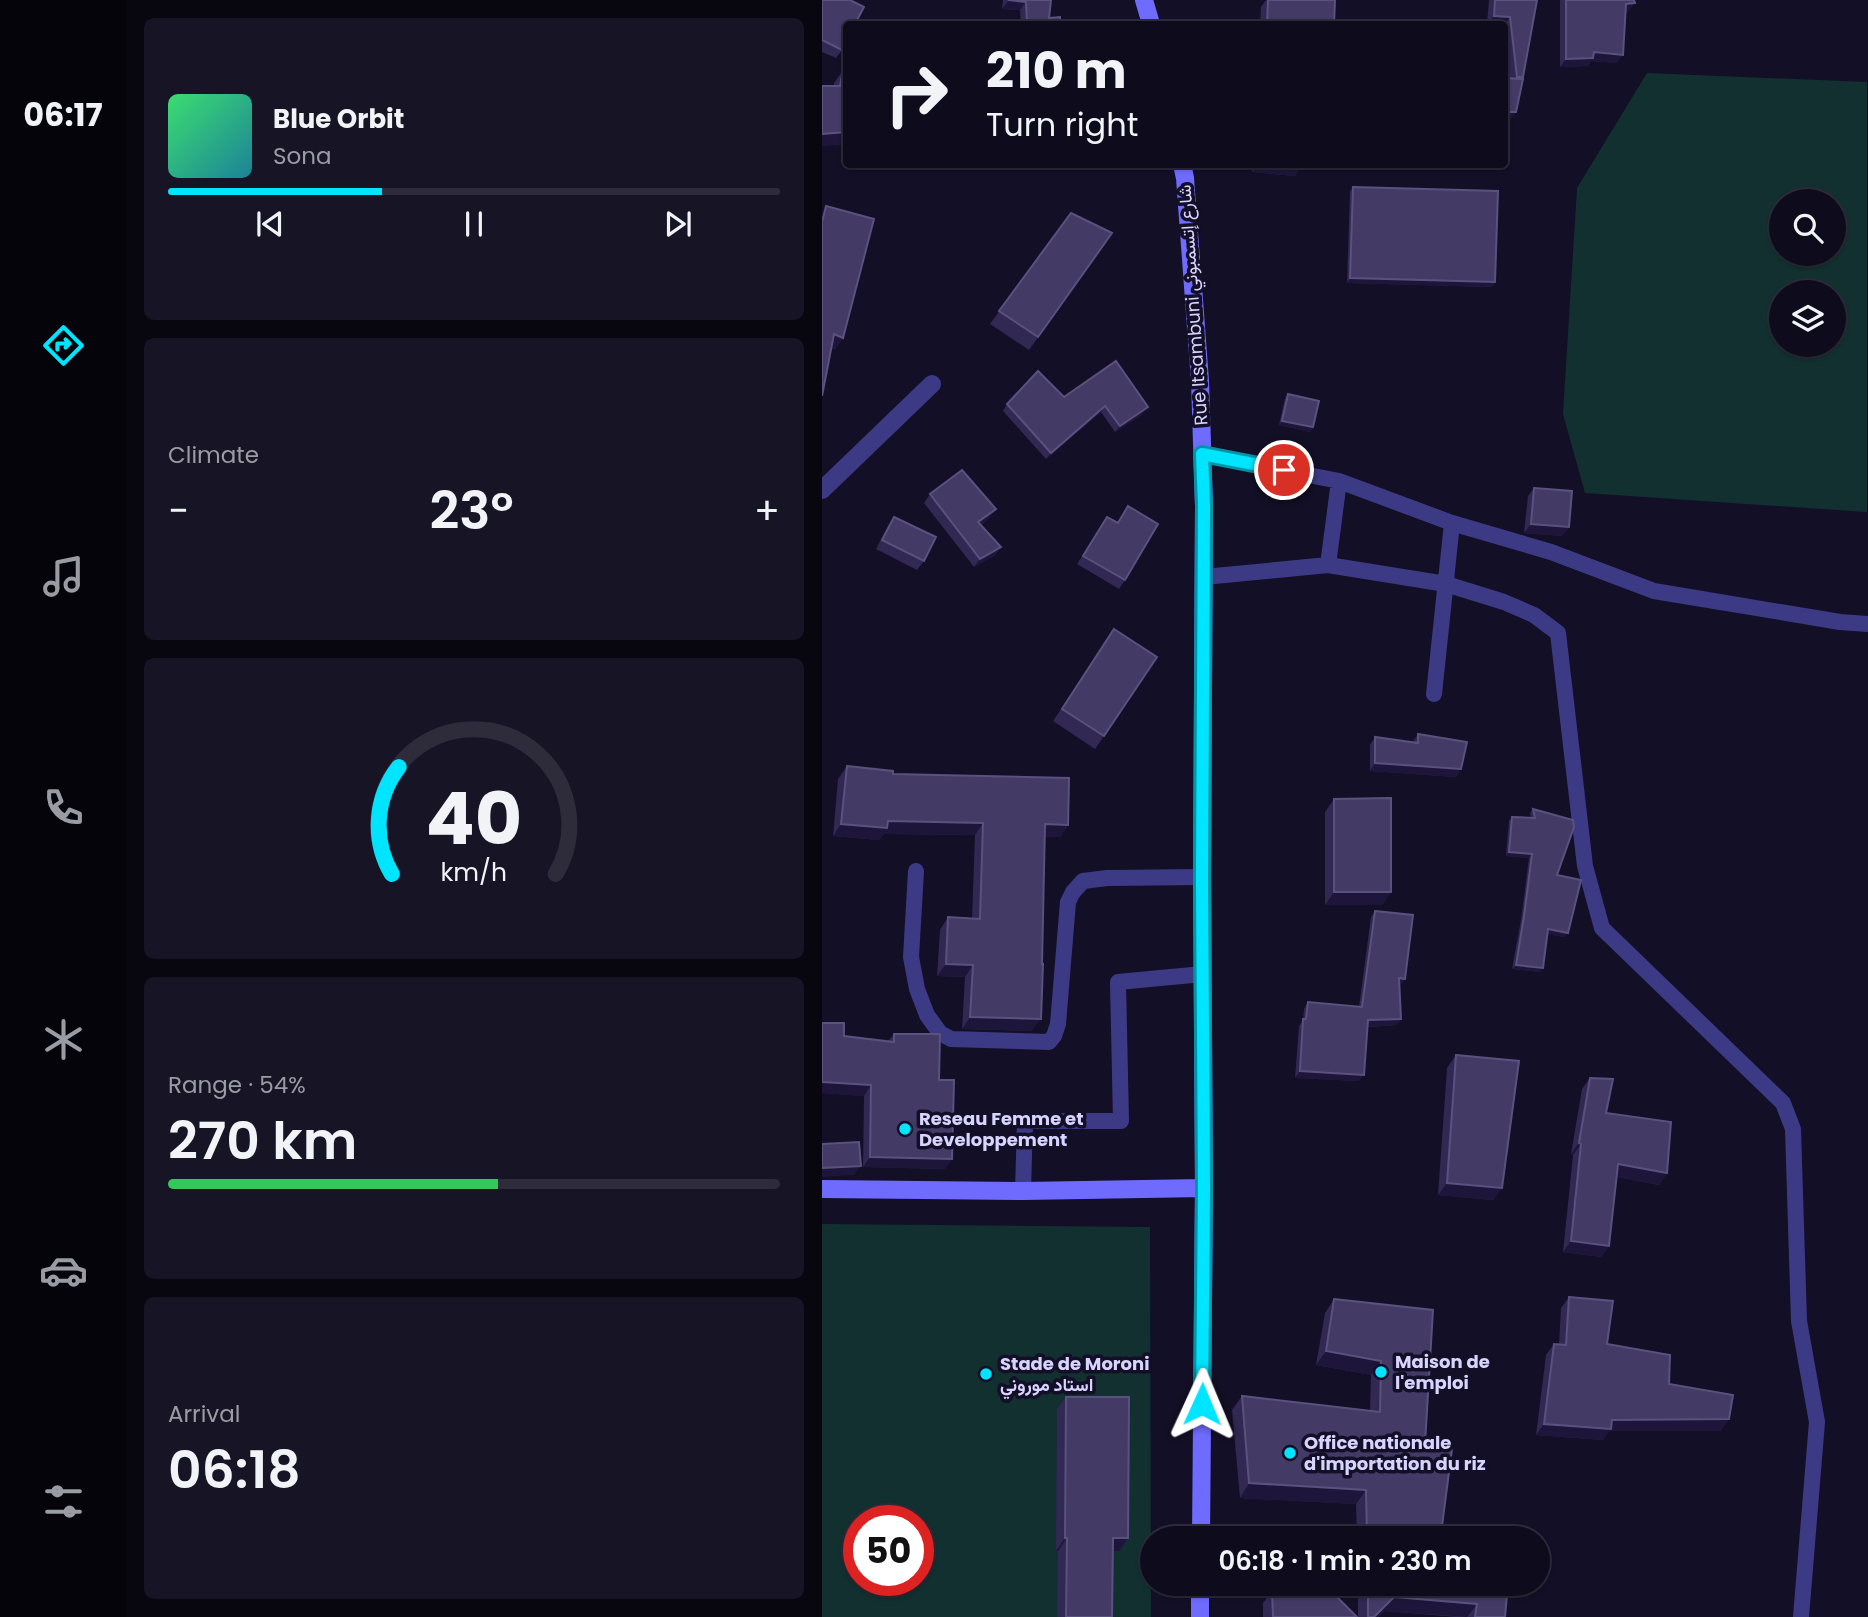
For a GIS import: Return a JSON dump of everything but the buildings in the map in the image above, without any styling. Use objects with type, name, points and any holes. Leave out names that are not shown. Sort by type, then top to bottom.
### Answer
[{"type":"main road","points":[[1144,0],[1150,21]]},
{"type":"main road","name":"Rue Itsambuni شارع إتسمبوني","points":[[1183,168],[1199,368],[1204,506],[1201,1526]]},
{"type":"main road","points":[[822,1189],[1023,1191],[1204,1188]]},
{"type":"main road","points":[[1200,1596],[1200,1617]]},
{"type":"street","points":[[822,490],[932,384]]},
{"type":"lane","points":[[1202,454],[1339,481],[1452,523],[1551,552],[1654,591],[1840,622],[1867,624]]},
{"type":"lane","points":[[1328,565],[1339,481]]},
{"type":"lane","points":[[1434,694],[1452,523]]},
{"type":"lane","points":[[1204,577],[1328,565],[1446,584],[1504,602],[1534,615],[1558,633],[1585,866],[1602,928],[1783,1103],[1793,1129],[1799,1321],[1817,1422],[1801,1617]]},
{"type":"lane","points":[[916,871],[911,957],[917,989],[927,1015],[940,1033],[952,1039],[1049,1042],[1055,1036],[1058,1024],[1068,902],[1083,881],[1107,878],[1202,877]]},
{"type":"lane","points":[[1023,1191],[1025,1121],[1121,1121],[1118,982],[1203,974]]},
{"type":"green space","points":[[1647,73],[1867,82],[1867,512],[1585,493],[1563,414],[1577,188]]},
{"type":"green space","name":"Stade de Moroni استاد موروني","points":[[822,1224],[1150,1227],[1151,1526],[1140,1526],[1140,1596],[1151,1596],[1151,1617],[822,1617]]},
{"type":"place","name":"Reseau Femme et Developpement","points":[[905,1129]]},
{"type":"place","name":"Maison de l'emploi","points":[[1381,1372]]},
{"type":"place","name":"Stade de Moroni استاد موروني","points":[[986,1374]]},
{"type":"place","name":"Office nationale d'importation du riz","points":[[1290,1453]]},
{"type":"route","points":[[1202,1404],[1202,454],[1284,470]]}]
